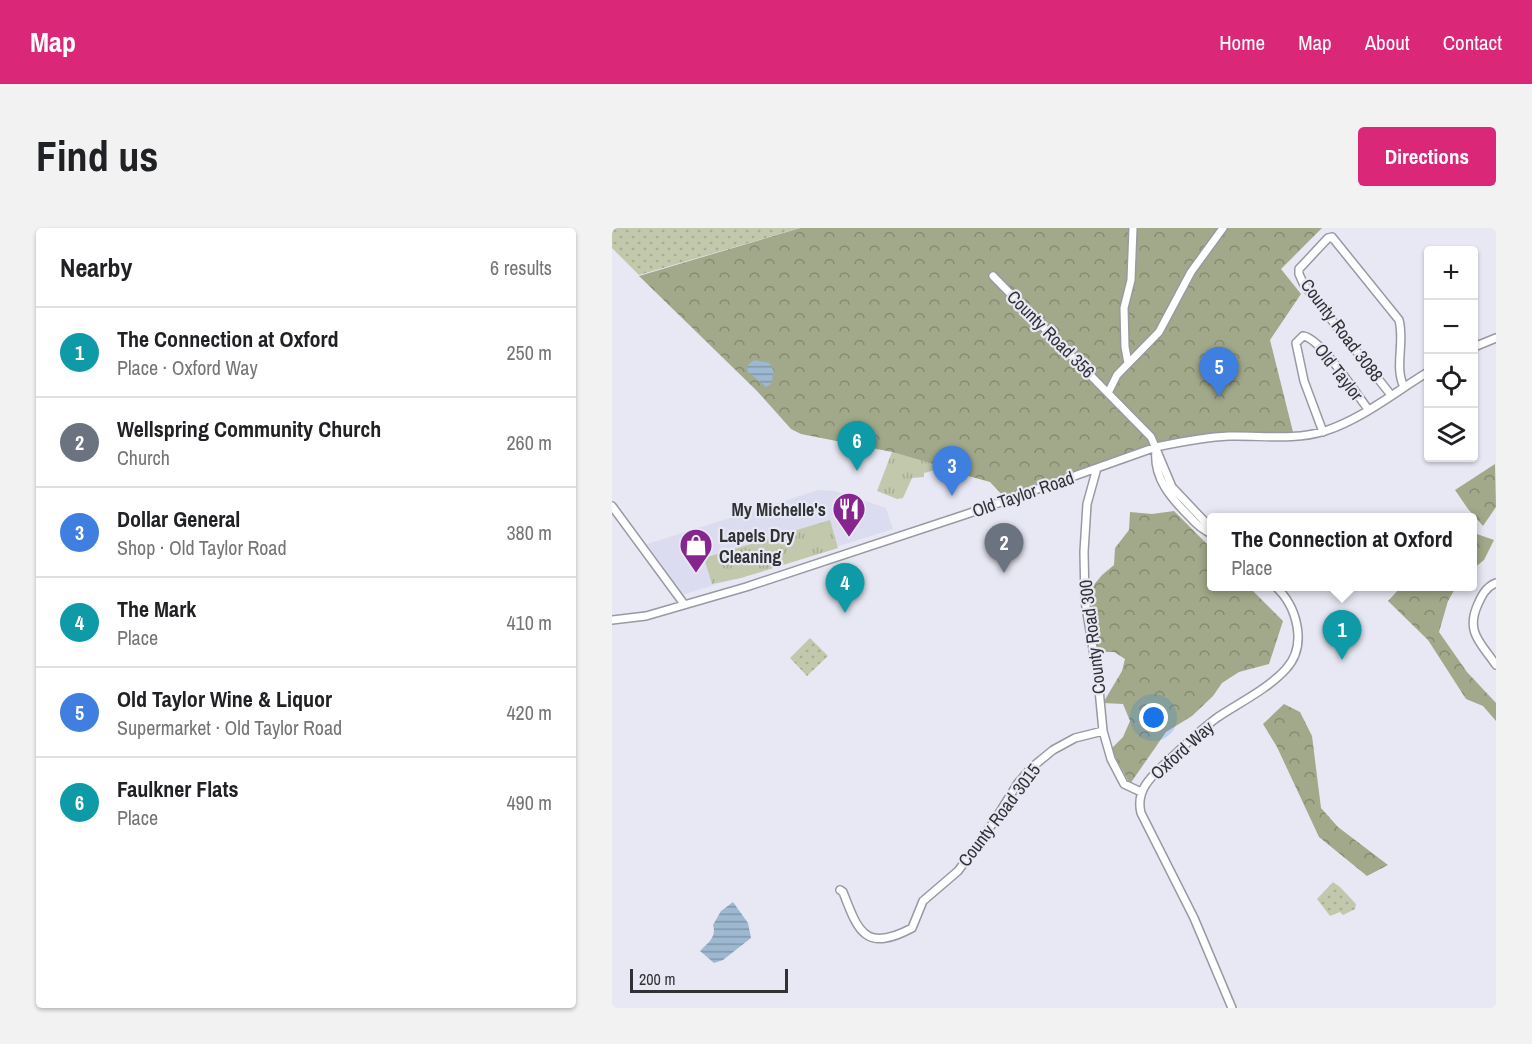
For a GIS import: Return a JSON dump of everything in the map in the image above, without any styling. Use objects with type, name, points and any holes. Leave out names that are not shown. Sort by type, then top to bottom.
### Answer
[{"type":"street","points":[[1128,363],[1125,347],[1124,308],[1131,280],[1133,228]]},
{"type":"street","name":"County Road 356","points":[[1108,393],[1128,363],[1159,332],[1191,272],[1223,228]]},
{"type":"street","name":"County Road 3088","points":[[1391,395],[1311,293],[1299,274],[1299,268],[1328,238],[1332,237],[1400,320],[1402,329],[1400,379],[1404,387]]},
{"type":"street","name":"County Road 356","points":[[993,276],[1151,437],[1156,447]]},
{"type":"street","name":"Old Taylor","points":[[1323,432],[1304,381],[1296,343],[1303,336],[1312,338],[1328,356],[1368,410]]},
{"type":"street","points":[[1478,345],[1496,338]]},
{"type":"street","name":"Old Taylor Road","points":[[612,620],[646,616],[746,587],[1156,447],[1227,436],[1286,436],[1323,432],[1368,410],[1424,374]]},
{"type":"street","points":[[1156,447],[1172,487],[1207,524]]},
{"type":"street","name":"County Road 300","points":[[1097,468],[1087,504],[1084,552],[1085,601],[1098,679],[1102,731],[1111,759],[1124,784],[1141,792]]},
{"type":"street","points":[[612,506],[684,604]]},
{"type":"street","points":[[1496,583],[1484,591],[1472,620],[1476,637],[1496,665]]},
{"type":"street","name":"Oxford Way","points":[[1233,1008],[1194,918],[1141,813],[1139,799],[1141,792],[1154,774],[1187,742],[1286,670],[1298,645],[1296,620],[1288,602],[1279,591]]},
{"type":"street","name":"County Road 3015","points":[[840,890],[843,892],[854,923],[865,935],[873,938],[882,937],[912,928],[923,901],[967,860],[1018,783],[1031,768],[1049,752],[1075,738],[1102,731]]},
{"type":"shaded area","points":[[754,360],[769,363],[774,371],[771,384],[766,387],[748,372],[747,366]]},
{"type":"shaded area","points":[[819,490],[835,491],[886,508],[893,529],[682,595],[647,544]]},
{"type":"shaded area","points":[[733,902],[748,923],[751,938],[723,960],[714,963],[700,951],[713,936],[713,925],[721,911]]},
{"type":"green space","points":[[612,228],[800,228],[639,275],[612,248]]},
{"type":"green space","points":[[800,228],[1322,228],[1281,269],[1301,294],[1270,340],[1294,436],[1230,436],[1156,447],[1007,500],[990,482],[961,474],[950,468],[939,469],[937,465],[892,452],[801,434],[791,429],[757,391],[639,276]]},
{"type":"green space","points":[[892,452],[938,465],[939,469],[924,473],[924,477],[912,478],[903,498],[897,499],[877,491]]},
{"type":"green space","points":[[1495,464],[1496,507],[1483,526],[1477,519],[1477,513],[1472,513],[1455,490]]},
{"type":"green space","points":[[1174,511],[1207,544],[1207,591],[1253,591],[1283,621],[1269,664],[1239,672],[1222,683],[1213,696],[1192,716],[1166,732],[1130,784],[1111,749],[1123,737],[1130,721],[1123,704],[1103,703],[1122,671],[1125,659],[1114,652],[1097,652],[1090,621],[1088,592],[1114,565],[1115,548],[1129,530],[1130,512],[1152,514]]},
{"type":"green space","points":[[830,520],[838,548],[741,578],[712,584],[704,558]]},
{"type":"green space","points":[[1477,534],[1494,540],[1484,560],[1477,566]]},
{"type":"green space","points":[[1397,591],[1454,591],[1448,601],[1439,632],[1467,672],[1496,703],[1496,721],[1483,706],[1466,699],[1428,640],[1388,601]]},
{"type":"green space","points":[[810,638],[828,656],[807,676],[790,658]]},
{"type":"green space","points":[[1284,704],[1300,712],[1312,736],[1321,808],[1338,827],[1388,865],[1367,876],[1319,837],[1277,747],[1263,724]]},
{"type":"green space","points":[[1333,882],[1356,904],[1355,909],[1343,915],[1340,912],[1330,916],[1317,899]]},
{"type":"place","name":"Old Taylor Wine & Liquor","points":[[1219,397]]},
{"type":"place","name":"Faulkner Flats","points":[[857,471]]},
{"type":"place","name":"Dollar General","points":[[952,496]]},
{"type":"place","name":"My Michelle's","points":[[849,538]]},
{"type":"place","name":"Wellspring Community Church","points":[[1004,573]]},
{"type":"place","name":"Lapels Dry Cleaning","points":[[696,574]]},
{"type":"place","name":"The Mark","points":[[845,613]]},
{"type":"place","name":"The Connection at Oxford","points":[[1342,660]]}]
